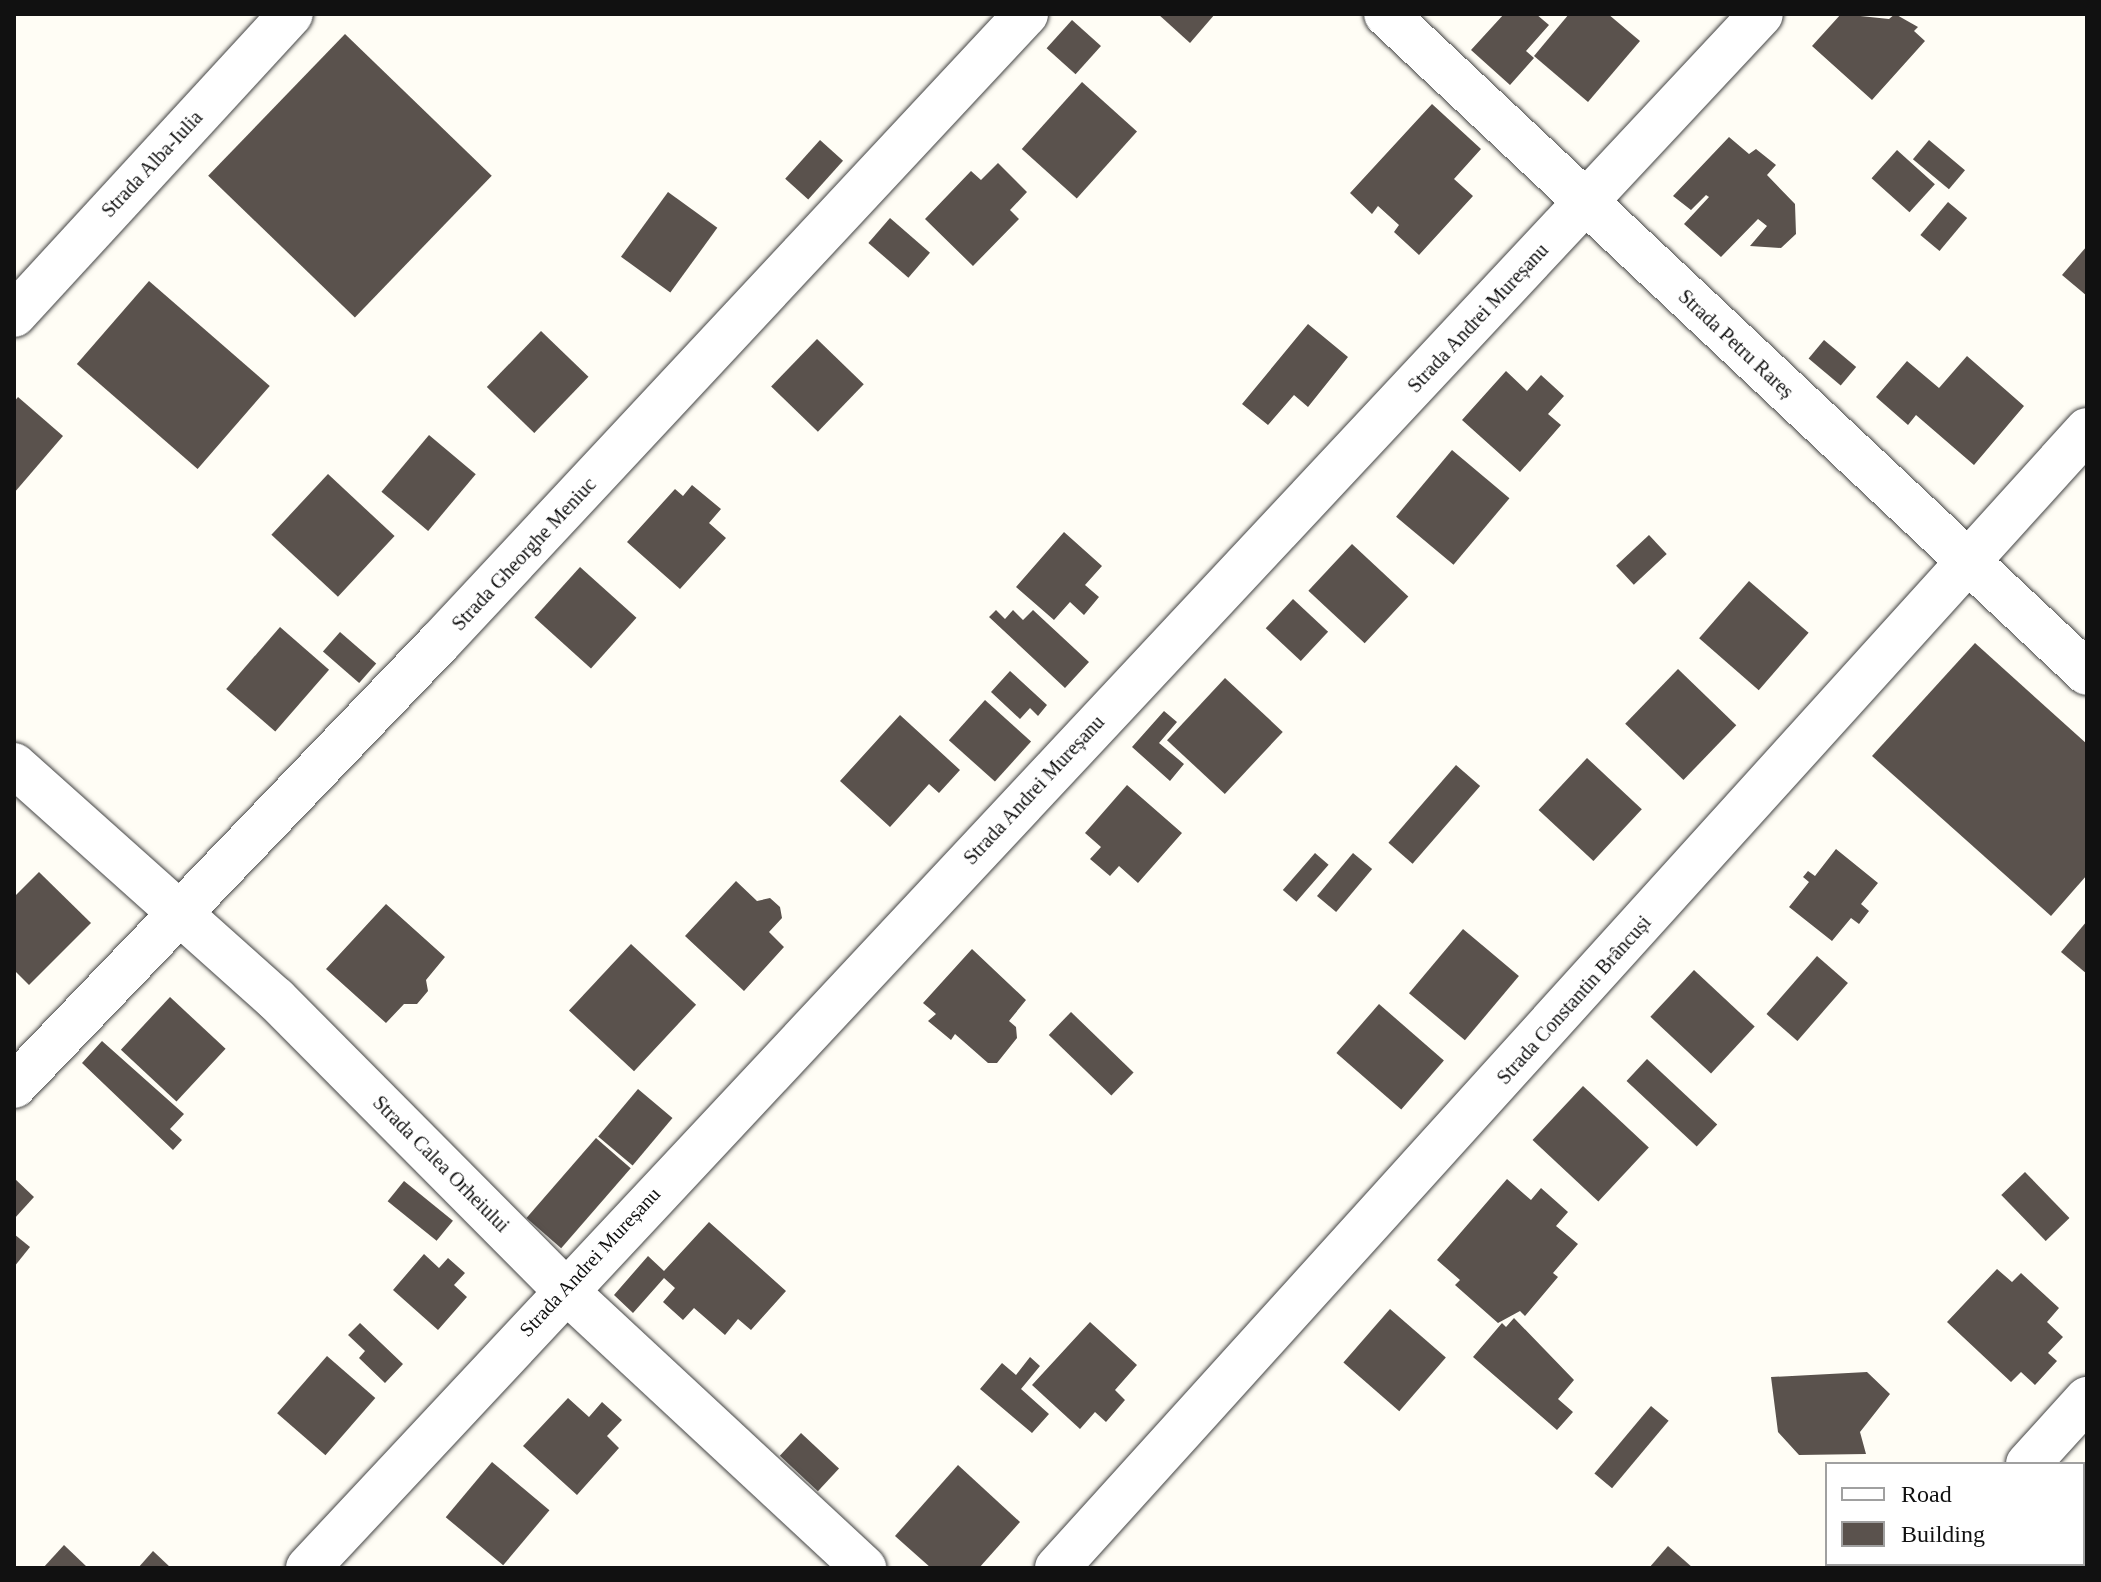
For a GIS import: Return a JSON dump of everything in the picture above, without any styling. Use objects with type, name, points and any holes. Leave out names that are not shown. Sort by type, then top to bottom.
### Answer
[{"type":"street","name":"Strada Alba-Iulia","points":[[14,315],[291,14]]},
{"type":"street","name":"Strada Gheorghe Meniuc","points":[[14,1086],[177,912],[440,642],[1026,14]]},
{"type":"street","name":"Strada Petru Rareș","points":[[1386,14],[1585,205],[2087,673]]},
{"type":"street","name":"Strada Andrei Mureșanu","points":[[308,1568],[564,1289],[1585,205],[1761,14]]},
{"type":"street","name":"Strada Constantin Brâncuși","points":[[1057,1568],[2087,430]]},
{"type":"street","name":"Strada Calea Orheiului","points":[[14,765],[276,999],[564,1289],[864,1568]]},
{"type":"street","points":[[2030,1462],[2087,1399]]},
{"type":"building","points":[[1158,14],[1215,14],[1190,43]]},
{"type":"building","points":[[1504,14],[1536,14],[1549,25],[1526,51],[1534,58],[1510,85],[1471,50]]},
{"type":"building","points":[[1569,14],[1608,14],[1640,41],[1588,102],[1534,56]]},
{"type":"building","points":[[1841,14],[1889,19],[1895,14],[1918,27],[1914,31],[1925,41],[1872,100],[1812,46]]},
{"type":"building","points":[[1072,20],[1101,46],[1076,74],[1047,48]]},
{"type":"building","points":[[345,34],[492,176],[355,317],[208,176]]},
{"type":"building","points":[[1082,82],[1137,132],[1077,198],[1022,149]]},
{"type":"building","points":[[1432,104],[1481,149],[1454,179],[1473,196],[1419,255],[1394,232],[1399,225],[1378,206],[1372,214],[1350,193]]},
{"type":"building","points":[[1729,137],[1749,154],[1756,149],[1776,165],[1767,175],[1795,204],[1796,234],[1781,248],[1750,246],[1767,226],[1758,219],[1721,257],[1684,224],[1709,197],[1706,195],[1691,210],[1673,196]]},
{"type":"building","points":[[820,140],[843,161],[808,199],[785,179]]},
{"type":"building","points":[[1929,140],[1965,170],[1949,189],[1913,159]]},
{"type":"building","points":[[1897,150],[1935,184],[1909,212],[1872,178]]},
{"type":"building","points":[[998,163],[1027,192],[1010,210],[1019,219],[973,266],[925,219],[971,171],[981,180]]},
{"type":"building","points":[[668,192],[717,228],[670,293],[621,257]]},
{"type":"building","points":[[1948,202],[1967,218],[1940,251],[1920,235]]},
{"type":"building","points":[[890,218],[930,253],[908,278],[868,243]]},
{"type":"building","points":[[2087,246],[2087,296],[2062,275]]},
{"type":"building","points":[[149,281],[270,386],[198,469],[77,364]]},
{"type":"building","points":[[1308,324],[1348,357],[1308,407],[1294,395],[1268,425],[1242,404]]},
{"type":"building","points":[[541,331],[588,377],[534,433],[487,387]]},
{"type":"building","points":[[817,339],[864,384],[818,432],[771,386]]},
{"type":"building","points":[[1824,340],[1856,367],[1841,385],[1809,358]]},
{"type":"building","points":[[1967,356],[2024,406],[1974,465],[1916,415],[1908,425],[1876,397],[1907,361],[1939,388]]},
{"type":"building","points":[[1506,371],[1527,391],[1541,375],[1564,396],[1548,414],[1561,425],[1520,472],[1462,420]]},
{"type":"building","points":[[18,397],[63,436],[14,493],[14,402]]},
{"type":"building","points":[[429,435],[476,474],[428,531],[381,492]]},
{"type":"building","points":[[1452,450],[1509,498],[1454,565],[1396,517]]},
{"type":"building","points":[[328,474],[395,536],[338,597],[271,535]]},
{"type":"building","points":[[692,485],[721,509],[709,523],[726,538],[680,589],[627,542],[675,489],[683,496]]},
{"type":"building","points":[[1064,532],[1102,566],[1085,585],[1099,597],[1084,615],[1070,602],[1054,620],[1016,587]]},
{"type":"building","points":[[1649,535],[1667,554],[1634,585],[1616,566]]},
{"type":"building","points":[[1352,544],[1408,597],[1365,643],[1308,591]]},
{"type":"building","points":[[580,567],[636,618],[591,668],[534,618]]},
{"type":"building","points":[[1749,581],[1809,633],[1759,690],[1699,638]]},
{"type":"building","points":[[1293,599],[1328,632],[1301,661],[1266,628]]},
{"type":"building","points":[[996,610],[1005,619],[1013,610],[1023,620],[1033,610],[1089,662],[1065,688],[989,617]]},
{"type":"building","points":[[280,627],[329,670],[275,732],[226,689]]},
{"type":"building","points":[[340,632],[376,663],[359,683],[323,652]]},
{"type":"building","points":[[1975,643],[2087,744],[2087,875],[2051,916],[1872,756]]},
{"type":"building","points":[[1678,669],[1736,725],[1683,780],[1625,724]]},
{"type":"building","points":[[1010,671],[1047,705],[1038,716],[1030,708],[1020,719],[991,692]]},
{"type":"building","points":[[1225,678],[1283,732],[1225,794],[1167,740]]},
{"type":"building","points":[[985,700],[1031,741],[995,782],[949,740]]},
{"type":"building","points":[[1164,711],[1177,722],[1159,743],[1184,764],[1170,781],[1132,747]]},
{"type":"building","points":[[900,715],[960,770],[939,793],[929,784],[890,827],[840,781]]},
{"type":"building","points":[[1587,758],[1642,809],[1593,861],[1539,810]]},
{"type":"building","points":[[1456,765],[1480,786],[1413,864],[1388,843]]},
{"type":"building","points":[[1127,785],[1182,833],[1138,883],[1119,866],[1110,876],[1090,859],[1101,847],[1085,833]]},
{"type":"building","points":[[1836,849],[1878,883],[1861,904],[1869,911],[1859,924],[1851,918],[1832,941],[1789,907],[1809,882],[1803,877],[1808,871],[1815,876]]},
{"type":"building","points":[[1315,853],[1329,865],[1296,902],[1283,890]]},
{"type":"building","points":[[1353,853],[1372,869],[1336,912],[1317,896]]},
{"type":"building","points":[[39,872],[91,923],[29,985],[14,970],[14,897]]},
{"type":"building","points":[[736,881],[757,901],[770,898],[780,907],[782,918],[769,932],[784,947],[744,991],[685,936]]},
{"type":"building","points":[[386,904],[445,957],[426,980],[428,991],[417,1004],[404,1004],[386,1023],[326,969]]},
{"type":"building","points":[[2087,921],[2087,974],[2061,952]]},
{"type":"building","points":[[1463,929],[1519,976],[1465,1040],[1409,993]]},
{"type":"building","points":[[631,944],[696,1005],[634,1071],[569,1011]]},
{"type":"building","points":[[972,949],[1026,1000],[1009,1021],[1016,1027],[1017,1038],[997,1063],[988,1063],[955,1034],[951,1040],[928,1021],[936,1014],[923,1003]]},
{"type":"building","points":[[1817,956],[1848,983],[1797,1041],[1766,1014]]},
{"type":"building","points":[[1694,970],[1755,1027],[1711,1073],[1650,1017]]},
{"type":"building","points":[[170,997],[226,1049],[176,1101],[121,1050]]},
{"type":"building","points":[[1379,1004],[1444,1060],[1401,1109],[1336,1053]]},
{"type":"building","points":[[1071,1012],[1134,1072],[1111,1095],[1049,1035]]},
{"type":"building","points":[[102,1041],[184,1114],[170,1129],[182,1140],[173,1150],[82,1063]]},
{"type":"building","points":[[1647,1059],[1717,1124],[1697,1146],[1627,1081]]},
{"type":"building","points":[[1583,1086],[1649,1147],[1598,1202],[1533,1140]]},
{"type":"building","points":[[638,1089],[672,1118],[633,1165],[598,1136]]},
{"type":"building","points":[[596,1138],[631,1168],[561,1248],[526,1218]]},
{"type":"building","points":[[2025,1172],[2069,1218],[2046,1241],[2001,1195]]},
{"type":"building","points":[[14,1178],[34,1197],[14,1219]]},
{"type":"building","points":[[1507,1179],[1531,1200],[1541,1188],[1568,1212],[1556,1226],[1578,1244],[1553,1273],[1558,1277],[1525,1316],[1520,1311],[1498,1323],[1455,1285],[1460,1280],[1437,1260]]},
{"type":"building","points":[[404,1181],[453,1221],[437,1241],[388,1201]]},
{"type":"building","points":[[709,1222],[786,1291],[751,1330],[738,1319],[725,1335],[694,1308],[683,1320],[663,1302],[675,1288],[664,1278],[633,1313],[614,1295],[648,1256],[664,1271]]},
{"type":"building","points":[[14,1234],[30,1247],[14,1267]]},
{"type":"building","points":[[424,1254],[439,1268],[448,1258],[465,1273],[454,1285],[467,1297],[438,1330],[393,1290]]},
{"type":"building","points":[[1997,1269],[2012,1282],[2021,1273],[2059,1308],[2047,1322],[2063,1337],[2048,1353],[2057,1361],[2035,1385],[2021,1372],[2011,1382],[1947,1322]]},
{"type":"building","points":[[1390,1309],[1446,1358],[1399,1411],[1343,1363]]},
{"type":"building","points":[[1514,1318],[1574,1380],[1558,1399],[1573,1412],[1557,1430],[1473,1357],[1502,1323],[1506,1327]]},
{"type":"building","points":[[1090,1322],[1137,1365],[1115,1390],[1125,1400],[1106,1422],[1095,1412],[1080,1429],[1032,1385]]},
{"type":"building","points":[[360,1323],[403,1364],[385,1383],[359,1358],[365,1351],[348,1335]]},
{"type":"building","points":[[327,1356],[375,1398],[325,1455],[277,1413]]},
{"type":"building","points":[[1030,1357],[1040,1366],[1021,1389],[1049,1414],[1032,1433],[980,1389],[1002,1363],[1016,1375]]},
{"type":"building","points":[[1867,1372],[1890,1394],[1860,1432],[1866,1454],[1799,1455],[1778,1432],[1771,1377]]},
{"type":"building","points":[[568,1398],[589,1417],[602,1402],[622,1420],[607,1436],[619,1448],[577,1495],[523,1446]]},
{"type":"building","points":[[1651,1406],[1669,1421],[1612,1488],[1594,1473]]},
{"type":"building","points":[[801,1433],[839,1468],[818,1491],[780,1456]]},
{"type":"building","points":[[492,1462],[549,1510],[503,1565],[446,1517]]},
{"type":"building","points":[[958,1465],[1020,1522],[979,1568],[931,1568],[895,1536]]},
{"type":"building","points":[[64,1545],[88,1568],[43,1568]]},
{"type":"building","points":[[1668,1546],[1693,1568],[1649,1568]]},
{"type":"building","points":[[153,1551],[171,1568],[138,1568]]}]
